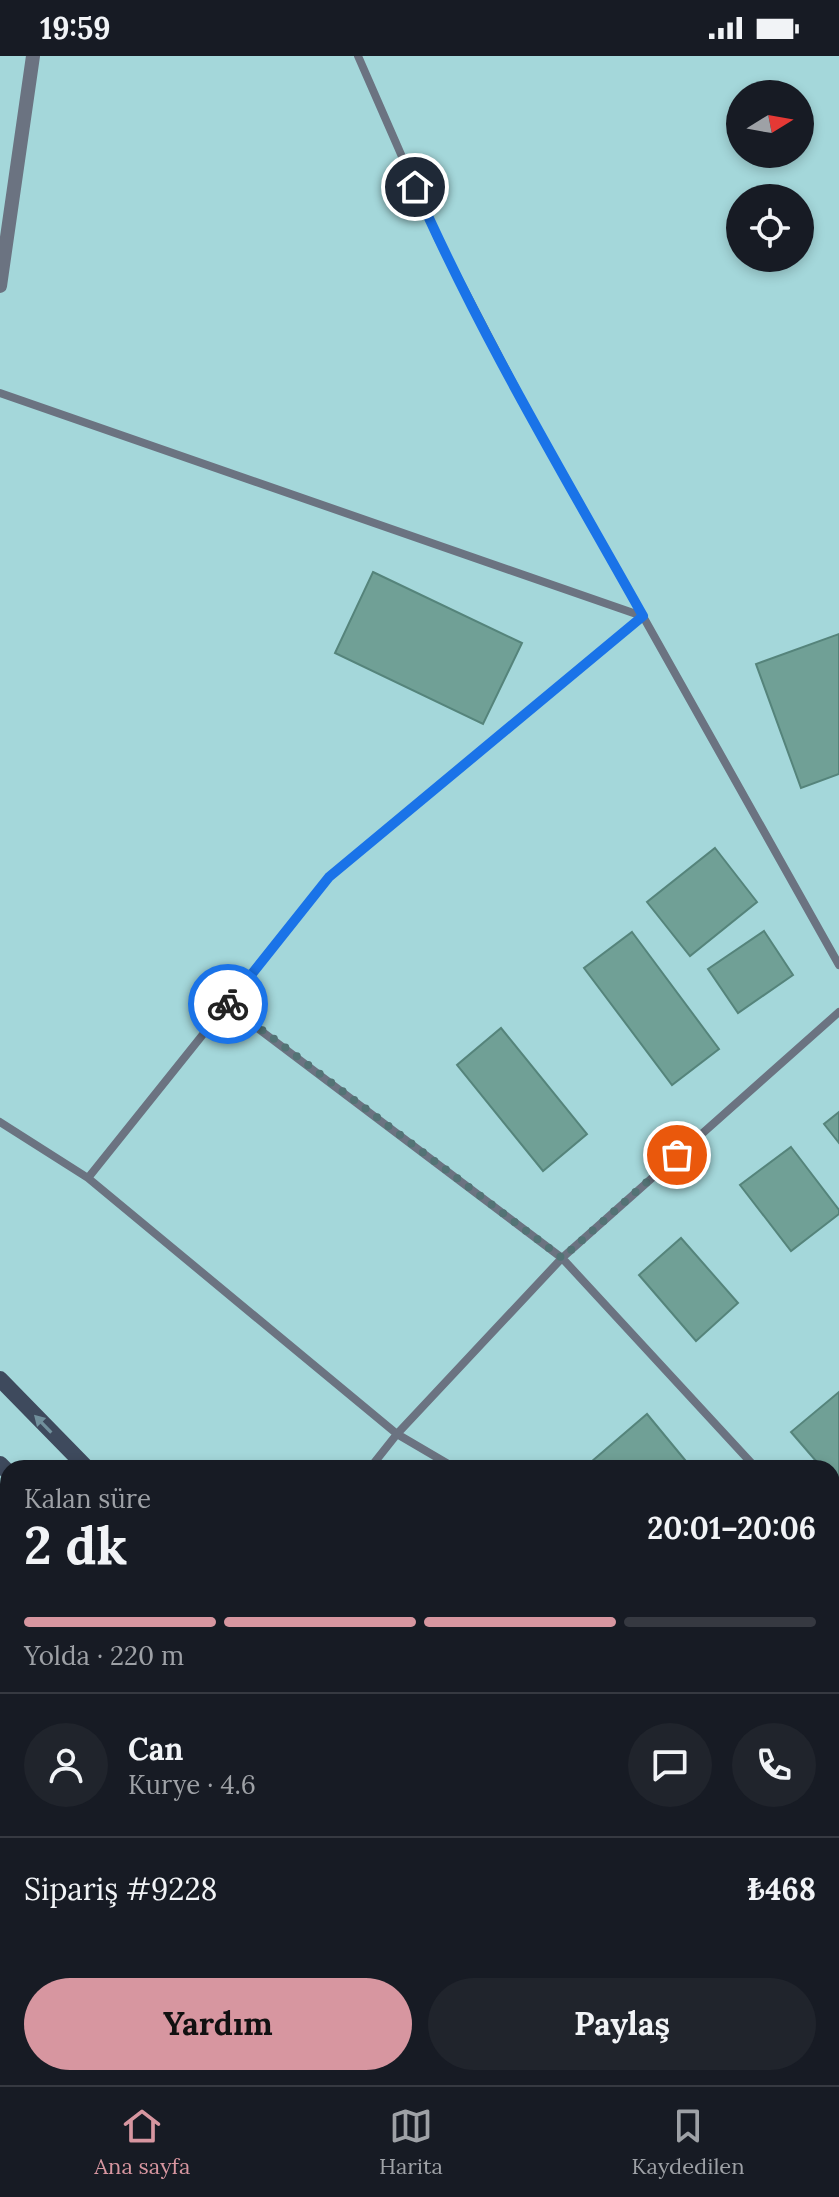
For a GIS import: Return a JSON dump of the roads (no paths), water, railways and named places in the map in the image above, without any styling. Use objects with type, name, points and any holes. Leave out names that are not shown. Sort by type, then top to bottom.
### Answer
[{"type":"main road","points":[[0,1379],[79,1460]]},
{"type":"street","points":[[0,286],[33,56]]},
{"type":"street","points":[[358,56],[438,239],[527,410],[839,965]]},
{"type":"street","points":[[0,393],[643,616]]},
{"type":"street","points":[[88,1178],[329,877],[643,616]]},
{"type":"street","points":[[227,1005],[562,1258],[749,1460]]},
{"type":"street","points":[[376,1460],[562,1258],[839,1012]]},
{"type":"street","points":[[0,1122],[88,1178],[397,1434],[441,1460]]}]
